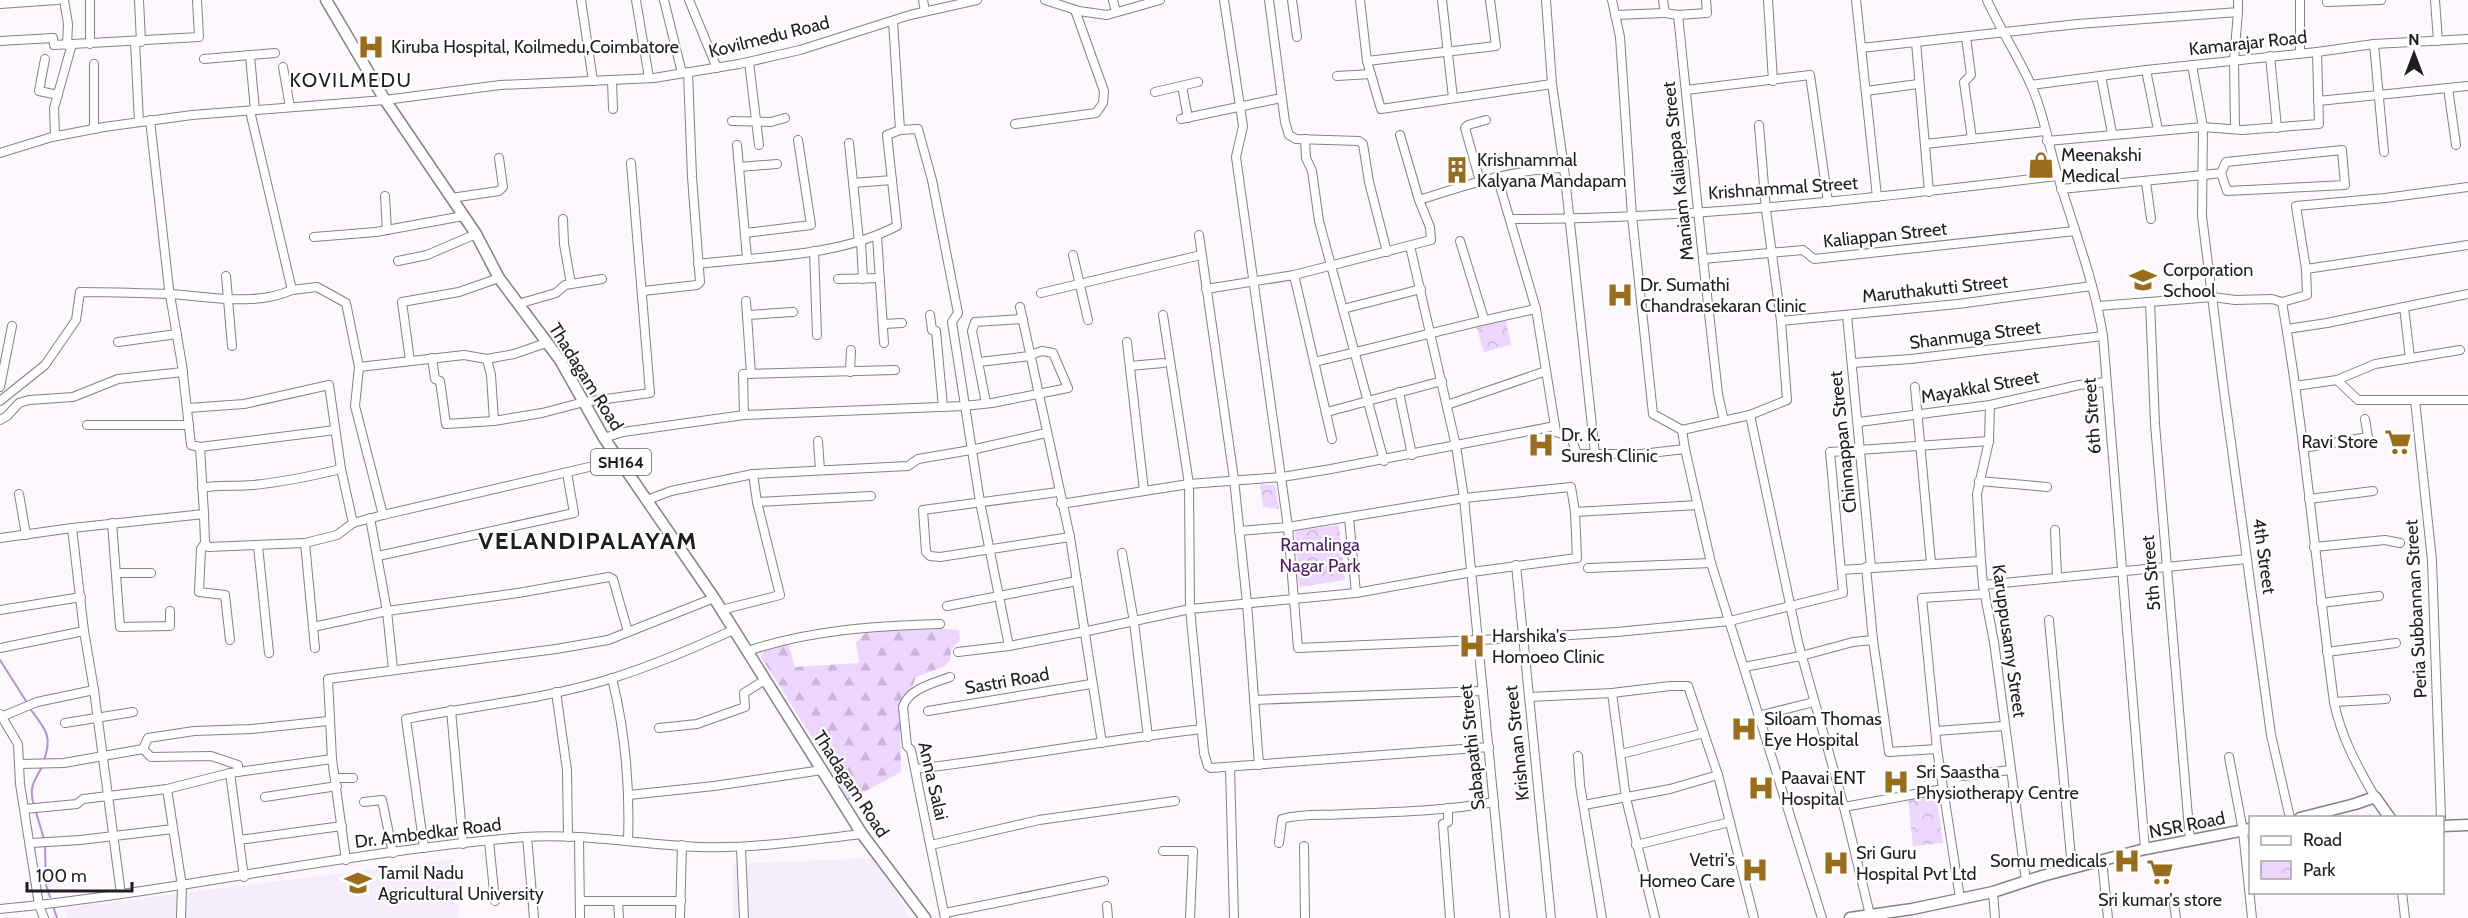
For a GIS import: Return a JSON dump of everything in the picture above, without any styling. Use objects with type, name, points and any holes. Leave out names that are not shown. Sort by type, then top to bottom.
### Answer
[{"type":"main road","name":"Thadagam Road","points":[[326,0],[385,100],[476,234],[500,278],[560,360],[604,438],[714,598],[862,834],[925,918]]},
{"type":"main road","points":[[2308,816],[2375,797],[2389,816]]},
{"type":"main road","points":[[2444,826],[2468,825]]},
{"type":"main road","name":"NSR Road","points":[[1859,917],[1912,909],[1993,892],[2145,849],[2246,830]]},
{"type":"street","points":[[0,4],[57,0]]},
{"type":"street","points":[[55,136],[54,108],[70,44],[64,0]]},
{"type":"street","points":[[90,0],[90,44]]},
{"type":"street","points":[[139,0],[139,122]]},
{"type":"street","points":[[0,41],[53,38],[54,45],[199,37],[197,0]]},
{"type":"street","points":[[581,0],[593,81]]},
{"type":"street","points":[[636,0],[649,78]]},
{"type":"street","points":[[643,291],[698,285],[700,282],[685,73],[664,0]]},
{"type":"street","points":[[689,0],[717,68]]},
{"type":"street","points":[[923,0],[925,11]]},
{"type":"street","name":"Kovilmedu Road","points":[[0,153],[55,136],[150,120],[385,100],[500,85],[649,78],[717,68],[800,50],[925,11],[977,0]]},
{"type":"street","points":[[1045,0],[1107,15],[1155,1]]},
{"type":"street","points":[[1113,0],[1116,12]]},
{"type":"street","points":[[1224,0],[1243,126],[1236,157],[1256,282],[1282,477],[1298,648],[1478,638],[1523,638],[1730,621],[1843,593],[1830,452],[1989,441]]},
{"type":"street","points":[[1269,0],[1281,98],[1289,135],[1296,139],[1359,141],[1363,144],[1369,182],[1386,252]]},
{"type":"street","points":[[1292,0],[1297,37]]},
{"type":"street","points":[[1360,0],[1367,61],[1381,109],[1552,84]]},
{"type":"street","points":[[1442,0],[1453,98]]},
{"type":"street","points":[[1367,61],[1496,46],[1490,0]]},
{"type":"street","points":[[1546,0],[1552,84],[1570,219],[1595,453]]},
{"type":"street","points":[[1612,0],[1620,37],[1632,216],[1653,414],[1682,430],[1749,414],[1787,400],[1781,321],[1759,125]]},
{"type":"street","points":[[1663,0],[1665,13]]},
{"type":"street","points":[[1616,15],[1707,13],[1706,0]]},
{"type":"street","points":[[1768,0],[1773,81]]},
{"type":"street","points":[[1856,0],[1877,197]]},
{"type":"street","name":"6th Street","points":[[1987,0],[2001,32],[2031,85],[2098,306],[2103,336],[2145,849]]},
{"type":"street","points":[[2235,129],[2234,60],[2238,0]]},
{"type":"street","points":[[2300,0],[2300,54]]},
{"type":"street","points":[[2326,2],[2381,0]]},
{"type":"street","points":[[2435,0],[2438,41]]},
{"type":"street","points":[[1015,124],[1096,113],[1103,104],[1104,91],[1075,7]]},
{"type":"street","points":[[1861,48],[2149,17],[2238,12]]},
{"type":"street","name":"Maniam Kaliappa Street","points":[[1678,15],[1718,394],[1724,421]]},
{"type":"street","points":[[893,21],[900,130]]},
{"type":"street","points":[[1966,37],[1971,75],[1964,82],[1972,139]]},
{"type":"street","name":"Kamarajar Road","points":[[2031,85],[2374,44],[2468,39]]},
{"type":"street","points":[[1916,42],[1929,192]]},
{"type":"street","points":[[2374,44],[2384,152]]},
{"type":"street","points":[[1925,144],[1972,139],[2112,134],[2203,127],[2277,128],[2319,124],[2317,52]]},
{"type":"street","points":[[204,59],[275,53]]},
{"type":"street","points":[[250,56],[253,111],[292,290]]},
{"type":"street","points":[[2270,56],[2277,128]]},
{"type":"street","points":[[45,59],[39,91],[58,95]]},
{"type":"street","points":[[749,62],[759,145]]},
{"type":"street","points":[[94,64],[94,129]]},
{"type":"street","name":"4th Street","points":[[2192,65],[2203,127],[2202,216],[2271,735],[2290,816]]},
{"type":"street","points":[[283,67],[290,107]]},
{"type":"street","points":[[2146,70],[2158,130]]},
{"type":"street","points":[[1337,76],[1371,74]]},
{"type":"street","points":[[1686,90],[1810,75],[1828,202]]},
{"type":"street","points":[[2101,76],[2112,134]]},
{"type":"street","points":[[612,80],[614,109]]},
{"type":"street","points":[[1155,92],[1198,82]]},
{"type":"street","points":[[1866,91],[1918,84]]},
{"type":"street","points":[[1182,86],[1185,118],[1281,98]]},
{"type":"street","points":[[2318,101],[2468,86]]},
{"type":"street","points":[[2448,88],[2456,146]]},
{"type":"street","points":[[732,122],[771,122],[785,118]]},
{"type":"street","points":[[150,120],[170,294],[188,408],[191,446],[200,447],[335,430]]},
{"type":"street","points":[[1480,181],[1465,128],[1486,120]]},
{"type":"street","points":[[698,264],[814,251],[877,236],[897,226],[887,135],[900,130],[918,129],[932,180],[958,313],[952,322],[964,406],[980,502],[1009,646]]},
{"type":"street","points":[[1206,290],[1294,275],[1431,240],[1430,227],[1419,200],[1400,135]]},
{"type":"street","points":[[1305,139],[1306,158],[1312,171],[1319,221],[1384,460]]},
{"type":"street","points":[[745,233],[811,225],[798,140]]},
{"type":"street","points":[[849,143],[864,279]]},
{"type":"street","points":[[737,145],[747,258]]},
{"type":"street","points":[[2342,150],[2345,185],[2227,191],[2221,173],[2226,162],[2342,150]]},
{"type":"street","points":[[451,198],[500,191],[503,187],[499,158]]},
{"type":"street","points":[[432,358],[435,379],[440,381],[446,424],[494,421],[542,413],[585,402],[650,393],[631,163]]},
{"type":"street","points":[[739,167],[777,164]]},
{"type":"street","points":[[1419,200],[1497,176],[1534,169],[1564,168]]},
{"type":"street","points":[[2061,189],[2221,173]]},
{"type":"street","points":[[1497,176],[1536,309],[1558,435],[1571,437],[1577,454],[1641,454],[1684,449]]},
{"type":"street","name":"Krishnammal Street","points":[[1511,219],[1570,219],[1767,208],[1929,192],[2057,176]]},
{"type":"street","points":[[853,183],[892,180]]},
{"type":"street","points":[[2146,182],[2151,219]]},
{"type":"street","points":[[2098,306],[2213,297],[2235,300],[2272,299],[2282,302],[2307,295],[2306,269],[2296,206],[2385,198],[2468,187]]},
{"type":"street","points":[[385,196],[387,230]]},
{"type":"street","points":[[314,237],[387,230],[464,216]]},
{"type":"street","points":[[563,219],[564,244],[571,284]]},
{"type":"street","name":"Kaliappan Street","points":[[1703,259],[1803,250],[1814,259],[2075,231]]},
{"type":"street","points":[[398,261],[427,255],[476,234]]},
{"type":"street","points":[[1199,235],[1234,479],[1247,603],[1259,765]]},
{"type":"street","points":[[877,236],[884,343]]},
{"type":"street","points":[[1460,241],[1484,319]]},
{"type":"street","points":[[2306,269],[2468,245]]},
{"type":"street","name":"Sabapathi Street","points":[[1410,246],[1456,446],[1464,498],[1505,918]]},
{"type":"street","points":[[814,251],[818,335]]},
{"type":"street","points":[[1073,255],[1088,320]]},
{"type":"street","points":[[1041,293],[1201,255]]},
{"type":"street","points":[[1294,275],[1332,439]]},
{"type":"street","points":[[226,276],[232,346]]},
{"type":"street","points":[[410,362],[402,302],[459,292],[500,278]]},
{"type":"street","points":[[838,279],[880,278]]},
{"type":"street","points":[[518,304],[556,293],[565,285],[602,279]]},
{"type":"street","name":"Maruthakutti Street","points":[[1781,321],[1958,304],[2092,286]]},
{"type":"street","points":[[0,401],[45,365],[76,320],[80,292],[170,294],[229,299],[280,296],[292,290],[317,287],[346,303],[359,367],[355,406],[383,514]]},
{"type":"street","points":[[1342,309],[1421,289]]},
{"type":"street","points":[[2287,329],[2468,294]]},
{"type":"street","points":[[746,301],[751,374]]},
{"type":"street","name":"5th Street","points":[[2150,302],[2155,423],[2190,841]]},
{"type":"street","points":[[2282,302],[2295,386],[2334,702],[2339,724],[2353,758],[2375,797]]},
{"type":"street","points":[[1020,307],[1058,492],[1070,537],[1091,684],[1102,743]]},
{"type":"street","points":[[2404,307],[2410,358]]},
{"type":"street","points":[[1314,362],[1354,354],[1484,319],[1536,309]]},
{"type":"street","points":[[747,315],[793,312]]},
{"type":"street","points":[[930,315],[932,330],[936,331],[944,407]]},
{"type":"street","points":[[1163,315],[1189,484],[1191,609],[1202,729],[1208,766],[1230,767],[1489,747]]},
{"type":"street","name":"Chinnappan Street","points":[[1847,315],[1859,422],[1873,640],[1889,752],[1937,748]]},
{"type":"street","points":[[986,404],[972,331],[975,322],[1023,320]]},
{"type":"street","points":[[883,324],[902,323]]},
{"type":"street","points":[[0,387],[12,326]]},
{"type":"street","points":[[118,342],[177,334]]},
{"type":"street","name":"Shanmuga Street","points":[[1852,363],[1911,359],[2103,336]]},
{"type":"street","points":[[1127,342],[1144,491]]},
{"type":"street","points":[[359,367],[464,355],[487,359],[514,354],[546,343]]},
{"type":"street","points":[[850,372],[851,350]]},
{"type":"street","points":[[2295,386],[2337,380],[2375,364],[2460,350]]},
{"type":"street","points":[[604,438],[623,432],[744,415],[964,406],[1068,388],[1053,353],[1042,351],[1030,356],[979,362]]},
{"type":"street","points":[[487,359],[491,375],[494,421]]},
{"type":"street","points":[[1130,366],[1163,363]]},
{"type":"street","points":[[744,415],[743,374],[895,370]]},
{"type":"street","points":[[1447,405],[1546,371]]},
{"type":"street","points":[[0,420],[8,416],[19,403],[28,400],[73,397],[118,379],[183,372]]},
{"type":"street","points":[[2337,380],[2358,400],[2468,400]]},
{"type":"street","points":[[1327,412],[1442,381]]},
{"type":"street","name":"Mayakkal Street","points":[[1859,422],[1990,405],[2079,385],[2106,382]]},
{"type":"street","points":[[188,408],[244,404],[328,385],[341,469],[353,523]]},
{"type":"street","points":[[1915,387],[1931,563]]},
{"type":"street","points":[[1399,392],[1413,455]]},
{"type":"street","name":"Peria Subbannan Street","points":[[2415,400],[2432,560],[2441,816]]},
{"type":"street","name":"Karuppusamy Street","points":[[1990,405],[1989,441],[1977,494],[1981,561],[2026,881]]},
{"type":"street","points":[[1749,414],[1772,527],[1802,655],[1844,807],[1859,917]]},
{"type":"street","points":[[2303,448],[2368,437],[2365,419]]},
{"type":"street","points":[[87,425],[189,424]]},
{"type":"street","points":[[1061,504],[1189,484],[1282,477],[1413,455],[1555,426]]},
{"type":"street","points":[[1682,430],[1684,449],[1711,563],[1822,918]]},
{"type":"street","points":[[647,500],[671,491],[753,474],[908,465],[918,459],[1046,433]]},
{"type":"street","points":[[818,441],[820,470]]},
{"type":"street","points":[[200,447],[205,543],[201,549],[199,592],[225,595],[230,640]]},
{"type":"street","points":[[205,543],[208,547],[305,543],[337,535],[353,523],[383,514],[619,460]]},
{"type":"street","points":[[202,488],[216,485],[268,483],[341,469]]},
{"type":"street","points":[[378,556],[574,513],[567,473]]},
{"type":"street","points":[[721,610],[780,595],[757,502],[753,474]]},
{"type":"street","points":[[1979,481],[2047,488]]},
{"type":"street","points":[[958,652],[1009,646],[1191,609],[1356,593],[1516,565],[1577,558],[1575,512],[1571,488],[1464,498],[1288,527],[1239,531]]},
{"type":"street","points":[[1058,492],[923,510],[926,552],[930,556],[940,557],[1070,537]]},
{"type":"street","points":[[2309,499],[2373,492]]},
{"type":"street","points":[[19,494],[27,535]]},
{"type":"street","points":[[757,502],[871,496]]},
{"type":"street","points":[[1575,512],[1698,505]]},
{"type":"street","points":[[0,538],[112,523],[204,514]]},
{"type":"street","points":[[370,518],[387,611],[393,669]]},
{"type":"street","points":[[1349,518],[1356,593]]},
{"type":"street","points":[[112,523],[120,627],[170,626],[170,611]]},
{"type":"street","points":[[72,528],[121,894]]},
{"type":"street","points":[[2055,530],[2057,576]]},
{"type":"street","points":[[2314,547],[2385,540],[2400,543]]},
{"type":"street","points":[[305,543],[315,648]]},
{"type":"street","points":[[258,546],[269,653]]},
{"type":"street","points":[[1122,553],[1134,622],[1148,737]]},
{"type":"street","points":[[1983,585],[2247,559]]},
{"type":"street","points":[[1841,570],[1981,561]]},
{"type":"street","points":[[1588,568],[1711,563]]},
{"type":"street","name":"Krishnan Street","points":[[1516,565],[1551,918]]},
{"type":"street","points":[[117,573],[151,573]]},
{"type":"street","points":[[313,627],[387,611],[518,593],[609,577],[613,579],[628,632]]},
{"type":"street","points":[[947,606],[999,594],[1077,581]]},
{"type":"street","points":[[1960,898],[1937,748],[1922,598],[1985,594]]},
{"type":"street","points":[[2321,603],[2379,596]]},
{"type":"street","points":[[0,610],[81,597]]},
{"type":"street","points":[[346,860],[328,721],[328,679],[608,640],[714,598]]},
{"type":"street","points":[[2049,620],[2072,868]]},
{"type":"street","points":[[748,651],[774,642],[844,629],[940,624]]},
{"type":"street","points":[[424,848],[406,719],[556,692],[612,678],[661,661],[733,630]]},
{"type":"street","points":[[0,648],[84,631]]},
{"type":"street","points":[[1744,667],[1852,642],[1873,640]]},
{"type":"street","points":[[2327,652],[2396,643]]},
{"type":"street","name":"Anna Salai","points":[[945,915],[911,750],[907,746],[903,717],[904,703],[927,686],[950,677]]},
{"type":"street","points":[[612,678],[620,713],[629,795],[628,841]]},
{"type":"street","points":[[658,728],[697,724],[745,707],[744,693],[765,680]]},
{"type":"street","name":"Sastri Road","points":[[928,711],[1091,684]]},
{"type":"street","points":[[1529,697],[1688,686],[1718,775],[1754,918]]},
{"type":"street","points":[[44,918],[39,905],[20,784],[18,744],[1,716],[37,702],[94,690]]},
{"type":"street","points":[[1254,700],[1483,691]]},
{"type":"street","points":[[556,692],[567,770],[568,837]]},
{"type":"street","points":[[1612,693],[1626,798],[1655,918]]},
{"type":"street","points":[[2334,702],[2386,699]]},
{"type":"street","points":[[1758,716],[1814,702]]},
{"type":"street","points":[[451,710],[463,844]]},
{"type":"street","points":[[65,723],[133,712]]},
{"type":"street","points":[[143,749],[148,738],[184,732],[251,729],[328,721]]},
{"type":"street","points":[[1936,731],[2004,726]]},
{"type":"street","points":[[915,769],[1004,759],[1202,729]]},
{"type":"street","points":[[1621,754],[1704,733]]},
{"type":"street","points":[[20,764],[64,763],[143,749]]},
{"type":"street","points":[[143,749],[151,757],[211,756],[238,765],[234,772],[244,877]]},
{"type":"street","points":[[1578,756],[1602,918]]},
{"type":"street","points":[[2229,757],[2246,830],[2249,874]]},
{"type":"street","points":[[25,808],[77,804],[83,799],[167,789],[234,772],[332,759]]},
{"type":"street","points":[[1230,767],[1234,918]]},
{"type":"street","points":[[629,795],[714,786],[822,770]]},
{"type":"street","points":[[1963,776],[2010,770]]},
{"type":"street","points":[[1584,805],[1670,789],[1718,775]]},
{"type":"street","points":[[265,796],[353,778]]},
{"type":"street","points":[[167,789],[182,886],[182,918]]},
{"type":"street","points":[[1844,807],[1943,789]]},
{"type":"street","points":[[364,802],[382,800],[393,853]]},
{"type":"street","points":[[931,845],[1039,820],[1175,801]]},
{"type":"street","points":[[1279,843],[1282,819],[1301,814],[1331,815],[1448,808],[1494,802]]},
{"type":"street","points":[[1448,808],[1448,822],[1443,824],[1449,918]]},
{"type":"street","points":[[1636,845],[1730,822]]},
{"type":"street","points":[[240,840],[342,826]]},
{"type":"street","points":[[31,843],[173,829]]},
{"type":"street","name":"Dr. Ambedkar Road","points":[[0,909],[182,886],[424,848],[527,837],[568,837],[741,848],[862,834]]},
{"type":"street","points":[[527,837],[534,918]]},
{"type":"street","points":[[579,838],[580,918]]},
{"type":"street","points":[[489,841],[495,901]]},
{"type":"street","points":[[680,918],[682,845]]},
{"type":"street","points":[[1304,846],[1305,918]]},
{"type":"street","points":[[741,848],[744,918]]},
{"type":"street","points":[[1163,851],[1193,851],[1190,918]]},
{"type":"street","points":[[2102,860],[2108,918]]},
{"type":"street","points":[[945,915],[1104,881]]},
{"type":"street","points":[[1993,892],[1995,918]]},
{"type":"street","points":[[2250,894],[2252,918]]},
{"type":"street","points":[[2403,894],[2405,918]]},
{"type":"street","points":[[580,901],[681,901]]},
{"type":"street","points":[[618,901],[619,918]]},
{"type":"street","points":[[2174,904],[2176,918]]},
{"type":"street","points":[[1107,906],[1108,918]]},
{"type":"shaded area","points":[[879,858],[909,918],[734,918],[733,864]]},
{"type":"shaded area","name":"Tamil Nadu Agricultural University","points":[[454,859],[459,918],[68,918],[64,908]]},
{"type":"green space","points":[[1505,316],[1511,345],[1484,352],[1475,323]]},
{"type":"green space","points":[[1260,484],[1275,485],[1279,509],[1263,507]]},
{"type":"green space","name":"Ramalinga Nagar Park","points":[[1339,525],[1345,580],[1299,587],[1295,531]]},
{"type":"green space","points":[[959,630],[960,640],[951,650],[950,661],[943,667],[916,677],[910,693],[902,697],[901,772],[849,800],[761,657],[764,650],[788,643],[795,667],[859,663],[856,643],[864,634],[874,631]]},
{"type":"green space","points":[[1936,795],[1943,843],[1913,846],[1908,798]]},
{"type":"waterway","points":[[0,660],[26,701]]},
{"type":"waterway","points":[[31,710],[48,739],[44,760]]},
{"type":"waterway","points":[[34,805],[32,788],[43,765]]},
{"type":"waterway","points":[[36,812],[44,839]]},
{"type":"waterway","points":[[45,845],[46,885],[50,897]]},
{"type":"waterway","points":[[54,909],[57,918]]},
{"type":"place","name":"Kiruba Hospital, Koilmedu,Coimbatore","points":[[371,47]]},
{"type":"place","name":"Meenakshi Medical","points":[[2041,165]]},
{"type":"place","name":"Krishnammal Kalyana Mandapam","points":[[1457,170]]},
{"type":"place","name":"Corporation School","points":[[2143,280]]},
{"type":"place","name":"Dr. Sumathi Chandrasekaran Clinic","points":[[1620,295]]},
{"type":"place","name":"Ravi Store","points":[[2398,442]]},
{"type":"place","name":"Dr. K. Suresh Clinic","points":[[1541,445]]},
{"type":"place","name":"Harshika's Homoeo Clinic","points":[[1472,646]]},
{"type":"place","name":"Siloam Thomas Eye Hospital","points":[[1744,729]]},
{"type":"place","name":"Sri Saastha Physiotherapy Centre","points":[[1896,782]]},
{"type":"place","name":"Paavai ENT Hospital","points":[[1761,788]]},
{"type":"place","name":"Somu medicals","points":[[2127,861]]},
{"type":"place","name":"Sri Guru Hospital Pvt Ltd","points":[[1836,863]]},
{"type":"place","name":"Vetri's Homeo Care","points":[[1755,870]]},
{"type":"place","name":"Sri kumar's store","points":[[2160,872]]},
{"type":"place","name":"Tamil Nadu Agricultural University","points":[[358,883]]},
{"type":"district","name":"KOVILMEDU","points":[[351,80]]},
{"type":"district","name":"VELANDIPALAYAM","points":[[588,540]]}]
